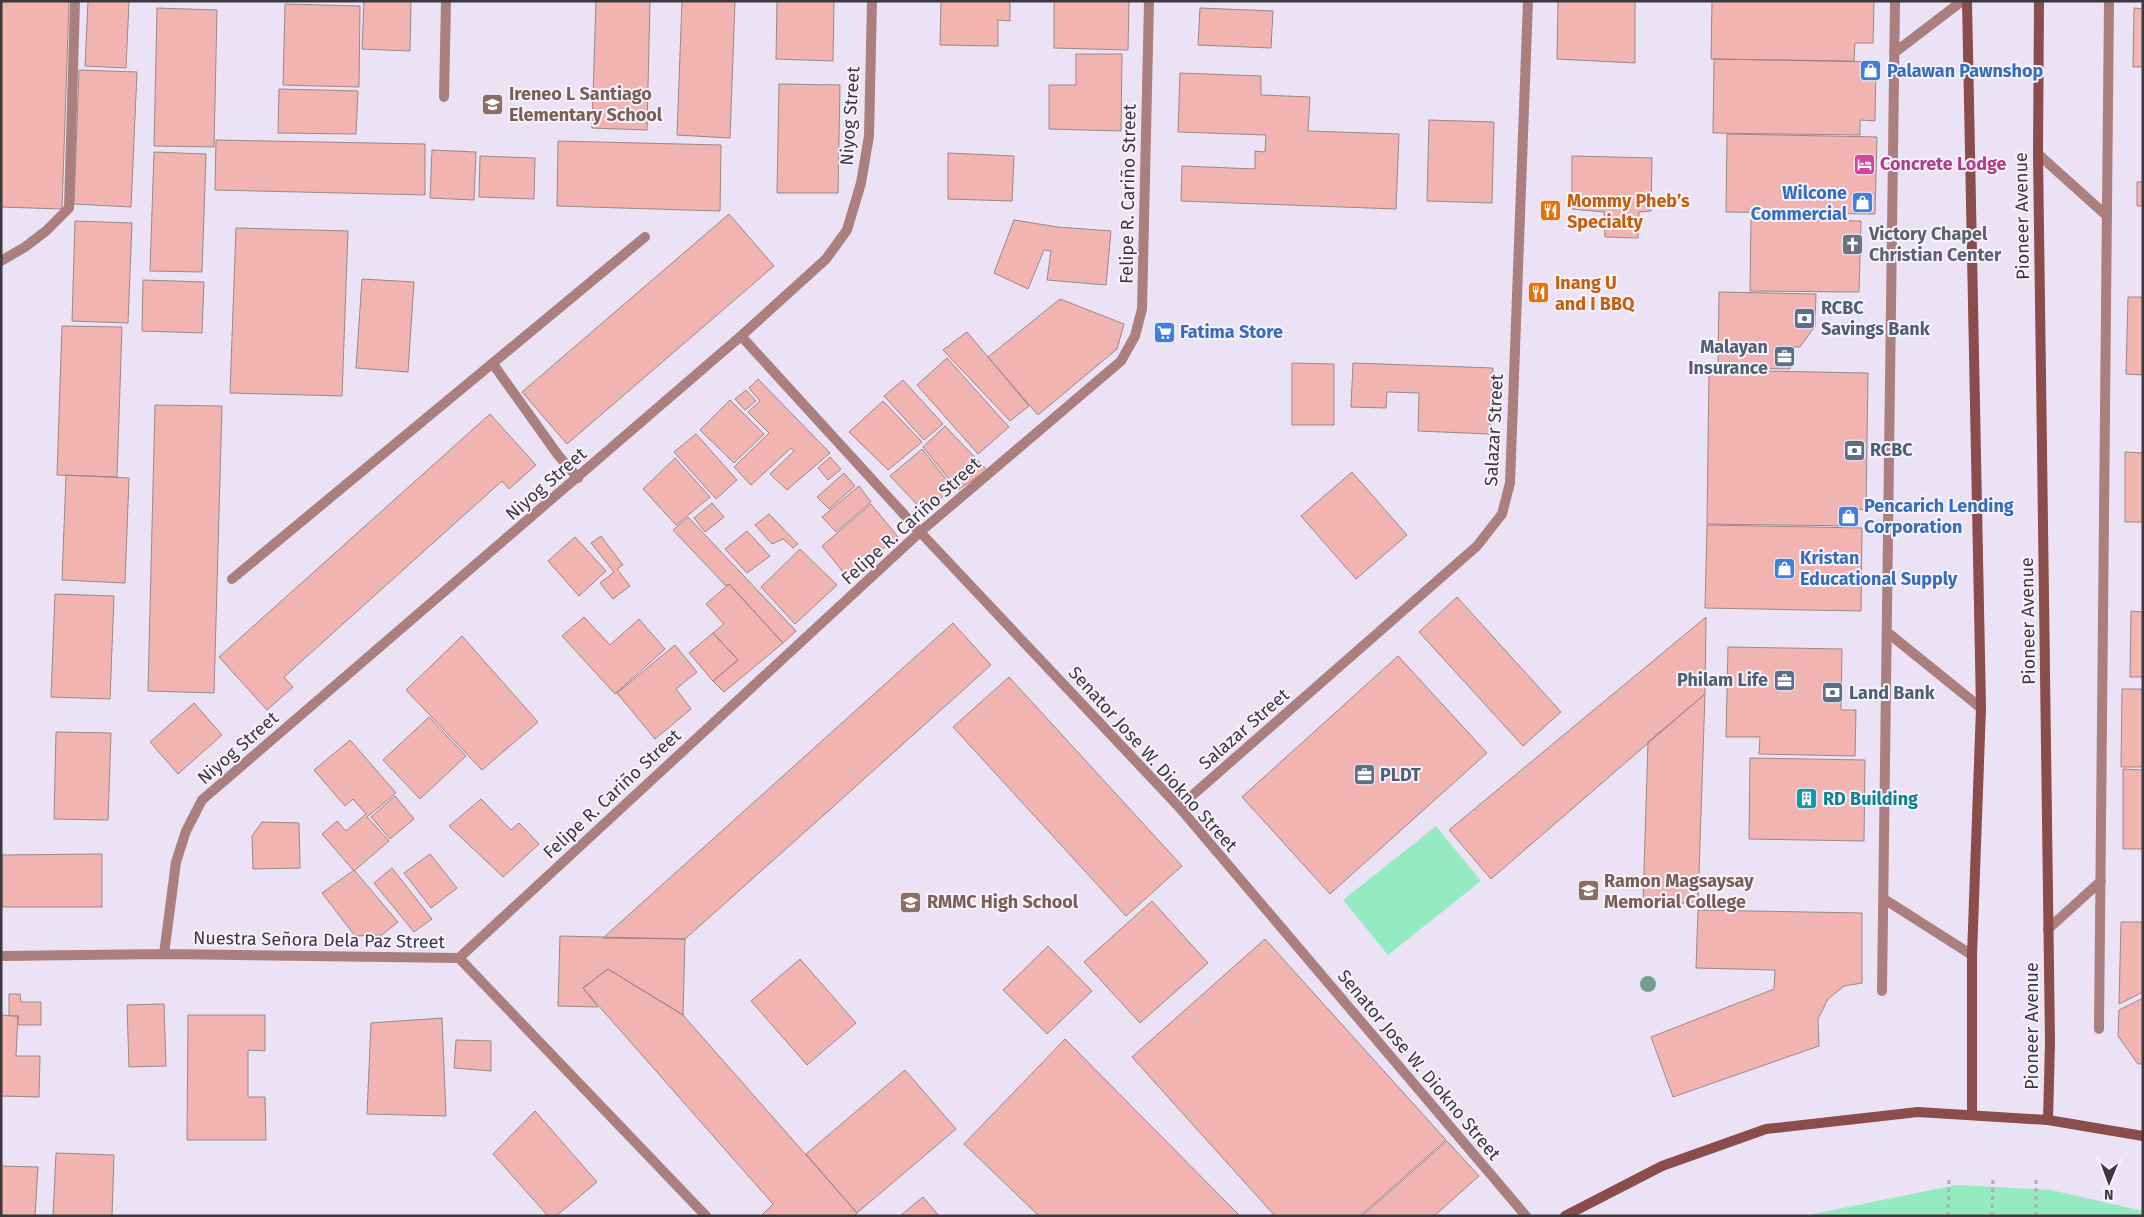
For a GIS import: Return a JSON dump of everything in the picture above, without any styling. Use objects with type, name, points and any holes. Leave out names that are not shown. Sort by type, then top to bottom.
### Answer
[{"type":"main road","points":[[1967,1],[1981,708],[1972,955],[1972,1115]]},
{"type":"main road","name":"Pioneer Avenue","points":[[2038,1],[2038,154],[2050,1042],[2048,1120]]},
{"type":"main road","points":[[1565,1216],[1662,1166],[1766,1129],[1918,1112],[2048,1120],[2143,1136]]},
{"type":"street","points":[[1,260],[32,242],[69,208],[75,1]]},
{"type":"street","points":[[444,97],[446,1]]},
{"type":"street","name":"Niyog Street","points":[[164,954],[176,862],[186,832],[202,800],[578,478],[826,259],[846,230],[861,183],[869,136],[872,1]]},
{"type":"street","name":"Felipe R. Cariño Street","points":[[459,958],[920,532],[1121,361],[1136,336],[1142,309],[1148,1]]},
{"type":"street","name":"Salazar Street","points":[[1179,807],[1477,546],[1502,514],[1510,483],[1528,1]]},
{"type":"street","points":[[1882,991],[1895,1]]},
{"type":"street","points":[[1894,53],[1962,1]]},
{"type":"street","points":[[2099,1029],[2109,1]]},
{"type":"street","points":[[2038,154],[2107,216]]},
{"type":"street","points":[[232,579],[645,236]]},
{"type":"street","name":"Senator Jose W. Diokno Street","points":[[741,336],[920,532],[1179,807],[1526,1216]]},
{"type":"street","points":[[493,364],[558,455],[578,478]]},
{"type":"street","points":[[1887,632],[1981,708]]},
{"type":"street","points":[[2048,929],[2101,880]]},
{"type":"street","points":[[1884,899],[1972,955]]},
{"type":"street","name":"Nuestra Señora Dela Paz Street","points":[[1,956],[164,954],[459,958],[706,1216]]},
{"type":"path","points":[[1948,1216],[1949,1176]]},
{"type":"path","points":[[1992,1178],[1992,1216]]},
{"type":"path","points":[[2036,1180],[2036,1216]]},
{"type":"green space","points":[[1436,826],[1481,881],[1388,955],[1343,900]]},
{"type":"green space","points":[[1956,1185],[2051,1190],[2143,1211],[2143,1216],[1804,1216]]},
{"type":"building","points":[[1,1],[69,1],[62,209],[1,207]]},
{"type":"building","points":[[88,1],[129,1],[126,68],[85,66]]},
{"type":"building","points":[[364,1],[411,1],[410,51],[362,49]]},
{"type":"building","points":[[596,1],[650,1],[647,130],[592,128]]},
{"type":"building","points":[[682,1],[735,1],[730,138],[677,135]]},
{"type":"building","points":[[777,1],[834,1],[833,61],[776,59]]},
{"type":"building","points":[[941,1],[1010,1],[1010,21],[998,20],[998,46],[940,45]]},
{"type":"building","points":[[1054,1],[1129,1],[1128,50],[1054,48]]},
{"type":"building","points":[[1558,1],[1635,1],[1635,63],[1557,59]]},
{"type":"building","points":[[1712,1],[1874,1],[1873,43],[1855,43],[1854,61],[1711,59]]},
{"type":"building","points":[[285,4],[360,6],[359,87],[283,85]]},
{"type":"building","points":[[157,8],[217,10],[214,147],[154,146]]},
{"type":"building","points":[[1200,8],[1273,11],[1271,48],[1198,45]]},
{"type":"building","points":[[2134,8],[2143,9],[2143,67],[2133,67]]},
{"type":"building","points":[[1076,54],[1122,54],[1121,131],[1049,129],[1049,85],[1076,85]]},
{"type":"building","points":[[1714,59],[1876,62],[1875,121],[1860,120],[1860,135],[1713,133]]},
{"type":"building","points":[[79,70],[137,72],[131,207],[74,204]]},
{"type":"building","points":[[1180,73],[1261,76],[1261,95],[1310,97],[1308,131],[1399,134],[1396,209],[1181,201],[1182,166],[1255,169],[1255,151],[1265,152],[1266,135],[1178,132]]},
{"type":"building","points":[[779,84],[840,85],[838,193],[777,193]]},
{"type":"building","points":[[279,89],[358,91],[356,134],[278,133]]},
{"type":"building","points":[[1429,120],[1494,122],[1492,203],[1427,201]]},
{"type":"building","points":[[1727,134],[1877,137],[1875,214],[1726,212]]},
{"type":"building","points":[[216,140],[425,144],[425,195],[215,190]]},
{"type":"building","points":[[558,141],[721,145],[720,211],[557,206]]},
{"type":"building","points":[[432,150],[476,152],[474,200],[430,198]]},
{"type":"building","points":[[154,152],[206,154],[202,272],[150,271]]},
{"type":"building","points":[[948,153],[1014,156],[1012,201],[948,199]]},
{"type":"building","points":[[480,156],[535,158],[534,199],[479,197]]},
{"type":"building","points":[[1572,156],[1652,158],[1651,211],[1639,212],[1638,238],[1605,237],[1604,212],[1572,209]]},
{"type":"building","points":[[2137,182],[2143,182],[2143,206],[2137,206]]},
{"type":"building","points":[[729,214],[774,266],[567,444],[522,392]]},
{"type":"building","points":[[1751,219],[1861,221],[1859,292],[1750,291]]},
{"type":"building","points":[[1014,220],[1058,227],[1111,231],[1106,285],[1047,280],[1051,251],[1044,250],[1028,289],[994,273]]},
{"type":"building","points":[[75,221],[132,223],[128,323],[72,321]]},
{"type":"building","points":[[236,228],[348,231],[342,396],[230,393]]},
{"type":"building","points":[[362,279],[414,282],[408,372],[356,368]]},
{"type":"building","points":[[143,280],[204,282],[202,333],[142,331]]},
{"type":"building","points":[[1719,292],[1816,294],[1815,326],[1800,347],[1791,347],[1790,369],[1718,368]]},
{"type":"building","points":[[2128,297],[2143,297],[2143,375],[2126,374]]},
{"type":"building","points":[[1060,299],[1124,324],[1117,349],[1038,415],[988,357]]},
{"type":"building","points":[[62,326],[122,327],[117,477],[57,475]]},
{"type":"building","points":[[967,332],[1029,406],[1010,421],[943,350]]},
{"type":"building","points":[[947,358],[1009,427],[978,454],[917,385]]},
{"type":"building","points":[[1292,363],[1334,364],[1334,425],[1292,425]]},
{"type":"building","points":[[1353,363],[1493,368],[1490,434],[1418,431],[1419,393],[1387,392],[1386,408],[1351,407]]},
{"type":"building","points":[[1709,370],[1868,373],[1866,510],[1854,509],[1854,526],[1707,524]]},
{"type":"building","points":[[758,379],[830,453],[787,490],[770,474],[794,451],[791,448],[751,485],[734,467],[769,433],[748,412],[760,401],[749,388]]},
{"type":"building","points":[[903,380],[943,424],[924,440],[884,396]]},
{"type":"building","points":[[746,390],[756,401],[745,410],[735,399]]},
{"type":"building","points":[[730,400],[764,434],[734,463],[700,430]]},
{"type":"building","points":[[883,401],[922,442],[888,470],[849,432]]},
{"type":"building","points":[[155,405],[222,406],[214,693],[148,691]]},
{"type":"building","points":[[490,414],[536,465],[509,489],[502,481],[284,677],[293,687],[267,710],[219,657]]},
{"type":"building","points":[[945,426],[987,470],[958,490],[923,447]]},
{"type":"building","points":[[696,434],[737,480],[716,499],[674,452]]},
{"type":"building","points":[[922,449],[954,489],[923,511],[890,476]]},
{"type":"building","points":[[2125,452],[2143,453],[2143,522],[2125,522]]},
{"type":"building","points":[[830,457],[841,469],[828,480],[818,468]]},
{"type":"building","points":[[675,458],[710,497],[676,525],[643,489]]},
{"type":"building","points":[[1352,472],[1407,535],[1356,579],[1301,516]]},
{"type":"building","points":[[844,473],[855,486],[829,509],[817,497]]},
{"type":"building","points":[[66,475],[129,478],[125,583],[62,580]]},
{"type":"building","points":[[859,486],[871,502],[836,532],[822,517]]},
{"type":"building","points":[[712,503],[724,517],[705,532],[694,518]]},
{"type":"building","points":[[871,504],[898,537],[847,577],[822,546]]},
{"type":"building","points":[[769,514],[798,544],[793,548],[783,539],[772,544],[755,525]]},
{"type":"building","points":[[688,517],[796,631],[783,643],[729,584],[726,586],[673,530]]},
{"type":"building","name":"Kristan Educational Supply","points":[[1707,525],[1862,528],[1861,611],[1705,608]]},
{"type":"building","points":[[747,531],[770,556],[747,573],[725,549]]},
{"type":"building","points":[[601,536],[623,565],[617,569],[630,586],[613,599],[600,583],[614,572],[591,543]]},
{"type":"building","points":[[575,537],[606,571],[579,596],[548,561]]},
{"type":"building","points":[[800,549],[837,585],[795,624],[761,587]]},
{"type":"building","points":[[729,584],[783,643],[724,692],[713,681],[738,660],[713,633],[724,624],[706,604]]},
{"type":"building","points":[[55,594],[114,596],[110,699],[51,697]]},
{"type":"building","points":[[1457,597],[1561,712],[1523,746],[1419,632]]},
{"type":"building","points":[[2131,611],[2143,612],[2143,677],[2130,677]]},
{"type":"building","points":[[584,617],[610,645],[639,619],[665,649],[615,694],[562,636]]},
{"type":"building","points":[[1706,617],[1705,694],[1491,879],[1449,830]]},
{"type":"building","points":[[953,623],[991,665],[685,939],[603,938]]},
{"type":"building","points":[[713,633],[738,660],[713,681],[689,653]]},
{"type":"building","points":[[462,636],[538,722],[482,770],[406,690]]},
{"type":"building","points":[[675,645],[697,672],[676,689],[691,709],[655,739],[617,693]]},
{"type":"building","name":"Philam Life","points":[[1728,647],[1842,649],[1841,710],[1856,710],[1855,756],[1759,754],[1760,737],[1726,737]]},
{"type":"building","name":"PLDT","points":[[1398,656],[1487,753],[1330,894],[1242,797]]},
{"type":"building","points":[[1009,677],[1182,866],[1126,916],[953,727]]},
{"type":"building","points":[[2122,689],[2143,689],[2143,767],[2121,767]]},
{"type":"building","points":[[1705,694],[1698,903],[1643,903],[1648,742]]},
{"type":"building","points":[[194,703],[222,735],[178,774],[150,742]]},
{"type":"building","points":[[429,717],[466,756],[420,799],[383,760]]},
{"type":"building","points":[[56,732],[111,733],[108,820],[54,819]]},
{"type":"building","points":[[350,740],[396,793],[367,817],[389,841],[354,871],[322,834],[337,821],[346,831],[366,814],[353,799],[345,806],[314,770]]},
{"type":"building","name":"RD Building","points":[[1750,758],[1865,760],[1864,841],[1749,839]]},
{"type":"building","points":[[2123,769],[2143,770],[2143,849],[2123,849]]},
{"type":"building","points":[[395,796],[414,819],[390,839],[371,817]]},
{"type":"building","points":[[481,799],[511,830],[519,823],[539,844],[503,877],[449,826]]},
{"type":"building","points":[[262,822],[299,823],[300,868],[253,869],[252,836]]},
{"type":"building","points":[[102,854],[102,907],[2,907],[2,855]]},
{"type":"building","points":[[430,854],[457,888],[431,908],[404,873]]},
{"type":"building","points":[[392,868],[432,919],[414,932],[374,883]]},
{"type":"building","points":[[354,870],[398,922],[382,935],[355,936],[322,893]]},
{"type":"building","points":[[1152,901],[1208,963],[1140,1023],[1084,962]]},
{"type":"building","points":[[1698,910],[1862,913],[1862,983],[1844,986],[1828,999],[1818,1019],[1819,1046],[1673,1097],[1651,1037],[1774,989],[1775,970],[1696,968]]},
{"type":"building","points":[[2121,922],[2143,922],[2143,992],[2119,1004]]},
{"type":"building","points":[[560,936],[685,939],[683,1015],[608,969],[583,988],[598,1007],[558,1006]]},
{"type":"building","points":[[1265,939],[1446,1140],[1360,1216],[1275,1216],[1132,1057]]},
{"type":"building","points":[[1048,946],[1092,991],[1047,1034],[1003,990]]},
{"type":"building","points":[[800,959],[856,1023],[807,1065],[751,1001]]},
{"type":"building","points":[[608,969],[683,1015],[857,1213],[854,1216],[761,1216],[773,1204],[583,988]]},
{"type":"building","points":[[9,994],[20,994],[21,1002],[41,1002],[41,1025],[18,1025],[18,1016],[9,1016]]},
{"type":"building","points":[[2143,998],[2143,1064],[2138,1064],[2118,1036],[2119,1010]]},
{"type":"building","points":[[164,1004],[166,1066],[129,1067],[127,1005]]},
{"type":"building","points":[[1,1015],[18,1016],[16,1056],[40,1056],[39,1097],[1,1096]]},
{"type":"building","points":[[188,1015],[265,1015],[265,1051],[248,1050],[248,1097],[265,1097],[266,1140],[187,1140]]},
{"type":"building","points":[[442,1018],[446,1116],[367,1114],[371,1023]]},
{"type":"building","points":[[1065,1039],[1240,1216],[1039,1216],[964,1144]]},
{"type":"building","points":[[456,1040],[491,1041],[491,1071],[454,1068]]},
{"type":"building","points":[[905,1070],[956,1129],[857,1213],[806,1154]]},
{"type":"building","points":[[535,1111],[597,1182],[556,1216],[548,1216],[493,1154]]},
{"type":"building","points":[[1447,1141],[1479,1176],[1434,1216],[1362,1216]]},
{"type":"building","points":[[56,1153],[114,1155],[112,1216],[53,1216]]},
{"type":"building","points":[[1,1166],[38,1167],[35,1216],[1,1216]]},
{"type":"building","points":[[923,1197],[939,1216],[900,1216]]},
{"type":"place","name":"Palawan Pawnshop","points":[[1871,71]]},
{"type":"place","name":"Ireneo L Santiago Elementary School","points":[[493,104]]},
{"type":"place","name":"Concrete Lodge","points":[[1864,164]]},
{"type":"place","name":"Wilcone Commercial","points":[[1863,203]]},
{"type":"place","name":"Mommy Pheb’s Specialty","points":[[1551,211]]},
{"type":"place","name":"Victory Chapel Christian Center","points":[[1853,244]]},
{"type":"place","name":"Inang U and I BBQ","points":[[1539,293]]},
{"type":"place","name":"RCBC Savings Bank","points":[[1805,318]]},
{"type":"place","name":"Fatima Store","points":[[1164,332]]},
{"type":"place","name":"Malayan Insurance","points":[[1784,357]]},
{"type":"place","name":"RCBC","points":[[1854,450]]},
{"type":"place","name":"Pencarich Lending Corporation","points":[[1848,516]]},
{"type":"place","name":"Kristan Educational Supply","points":[[1784,568]]},
{"type":"place","name":"Philam Life","points":[[1784,680]]},
{"type":"place","name":"Land Bank","points":[[1833,693]]},
{"type":"place","name":"PLDT","points":[[1364,775]]},
{"type":"place","name":"RD Building","points":[[1807,799]]},
{"type":"place","name":"Ramon Magsaysay Memorial College","points":[[1588,891]]},
{"type":"place","name":"RMMC High School","points":[[911,902]]}]
